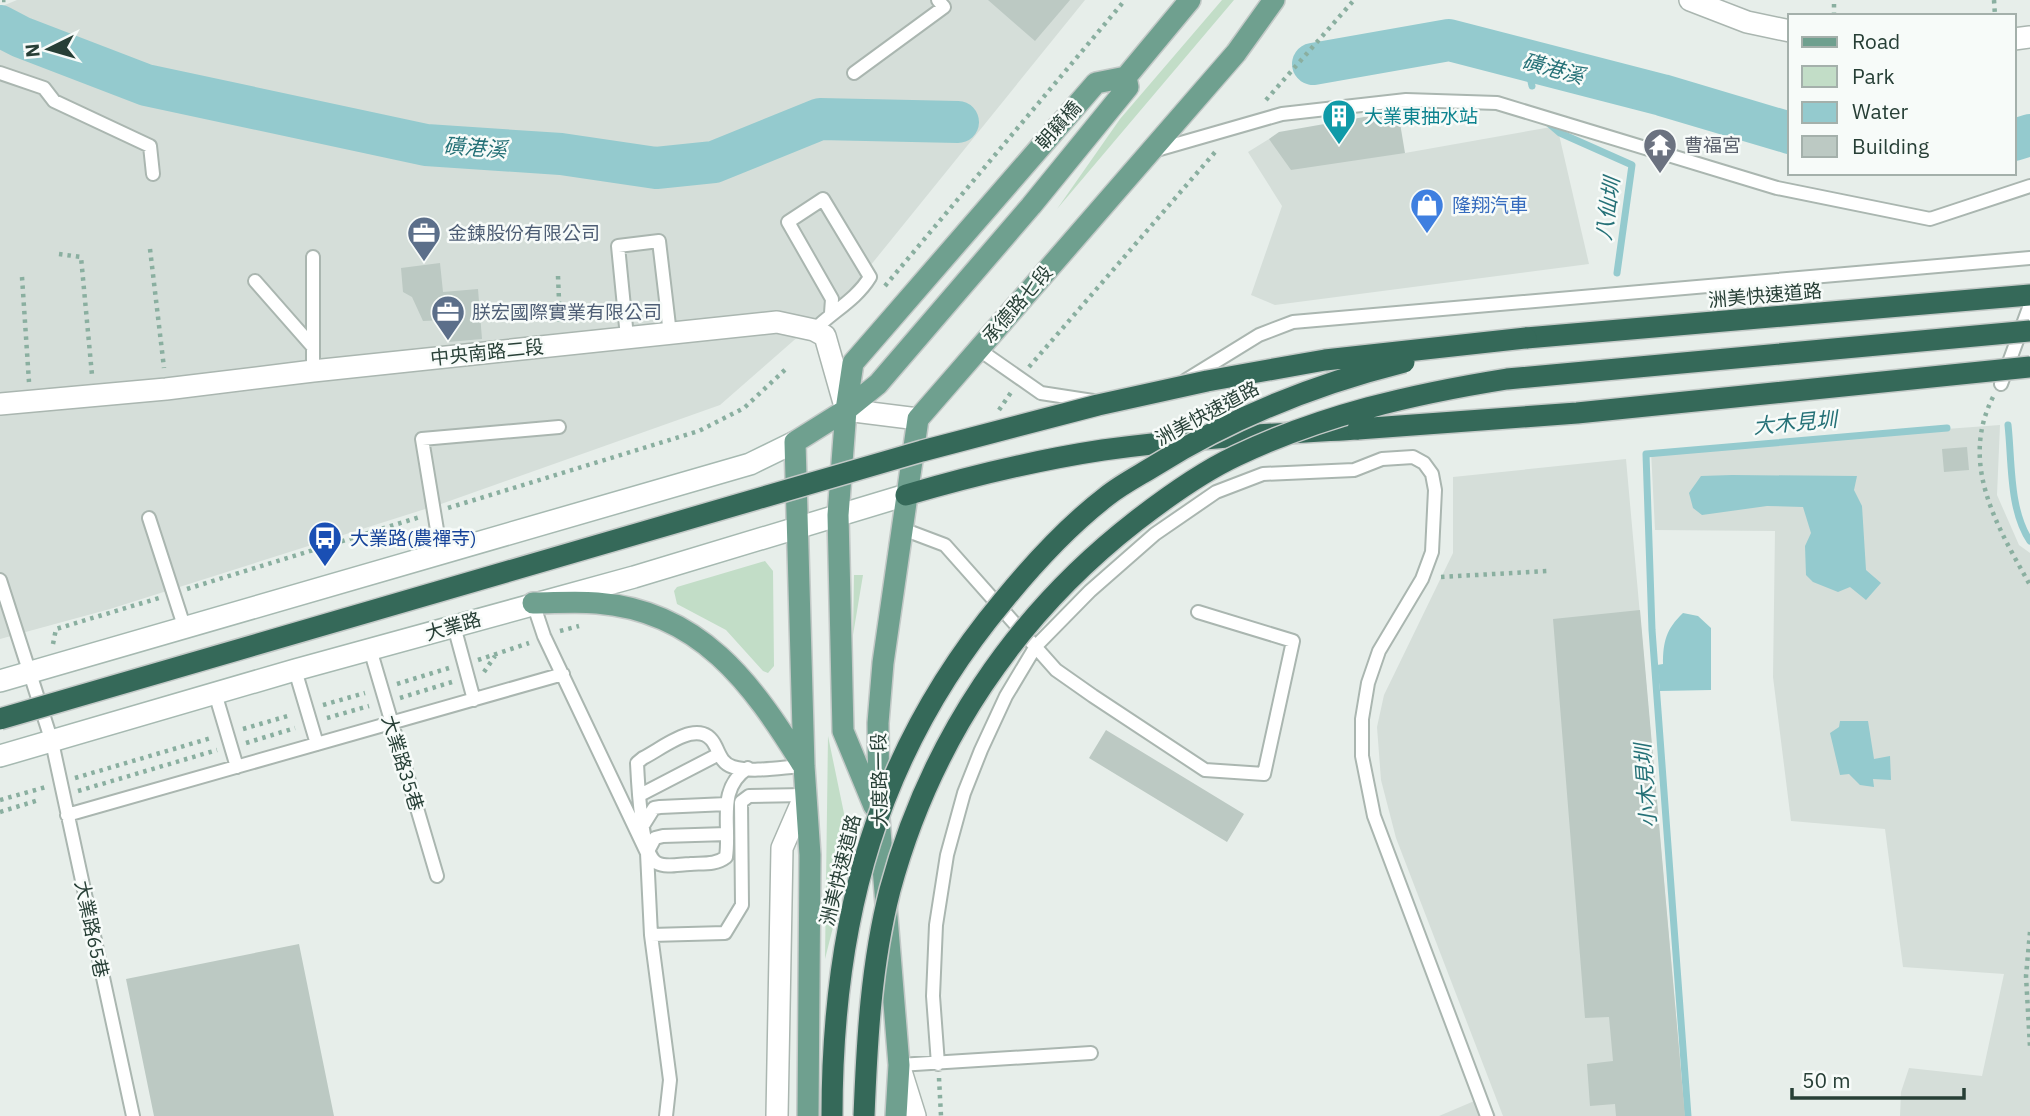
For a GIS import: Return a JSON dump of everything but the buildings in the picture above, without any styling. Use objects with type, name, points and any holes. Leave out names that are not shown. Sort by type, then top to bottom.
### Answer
[{"type":"highway","name":"洲美快速道路","points":[[832,1116],[839,978],[857,880],[880,806],[916,725],[969,642],[1036,561],[1107,495],[1192,443],[1283,398],[1401,363],[1526,338],[2030,295]]},
{"type":"highway","points":[[864,1116],[870,1011],[876,959],[888,901],[912,822],[941,756],[979,689],[1060,585],[1104,546],[1168,496],[1234,457],[1306,426],[1368,406],[1438,390],[1507,379],[2030,331]]},
{"type":"highway","points":[[0,719],[922,451],[1098,405],[1325,360],[1526,338]]},
{"type":"highway","points":[[906,495],[968,477],[1101,450],[1182,440],[1577,412],[2030,366]]},
{"type":"main road","points":[[1126,77],[1190,0]]},
{"type":"main road","name":"承德路七段","points":[[918,419],[1237,53],[1274,0]]},
{"type":"main road","points":[[1690,0],[1747,22],[1788,31]]},
{"type":"main road","name":"朝籟橋","points":[[1126,77],[1128,87],[1071,158],[878,384],[846,410],[853,363],[1020,167],[1096,83],[1126,77]]},
{"type":"main road","name":"中央南路二段","points":[[0,404],[166,390],[313,371],[777,323],[814,330]]},
{"type":"main road","points":[[814,330],[825,337],[846,410],[838,515],[843,732],[878,818]]},
{"type":"main road","points":[[0,681],[750,464],[795,442],[846,410],[918,419],[906,495]]},
{"type":"main road","points":[[795,442],[805,795],[810,855],[808,1116]]},
{"type":"main road","name":"大業路","points":[[0,756],[295,670],[634,577],[906,495]]},
{"type":"main road","name":"大度路一段","points":[[896,1116],[899,1065],[878,818],[880,699],[906,495]]},
{"type":"main road","points":[[533,603],[598,603],[680,625],[732,666],[765,703],[804,766]]},
{"type":"main road","points":[[777,1116],[782,848],[805,795]]},
{"type":"main road","name":"大度路一段","points":[[899,1065],[915,1116]]},
{"type":"lane","points":[[854,73],[944,7],[938,0]]},
{"type":"lane","points":[[0,73],[44,88],[54,101],[150,146],[153,174]]},
{"type":"lane","points":[[1149,152],[1282,114],[1406,100],[1497,103],[1777,188],[1930,219],[2030,186]]},
{"type":"lane","points":[[814,330],[831,313],[859,294],[870,277],[823,199],[788,222],[832,299],[831,313]]},
{"type":"lane","points":[[626,337],[618,246],[659,241],[670,334]]},
{"type":"lane","points":[[313,257],[313,371]]},
{"type":"lane","points":[[978,349],[1041,393],[1108,403],[1154,400],[1259,335],[1293,322],[2030,257]]},
{"type":"lane","points":[[255,281],[313,347]]},
{"type":"lane","points":[[2001,384],[2030,305]]},
{"type":"lane","points":[[440,554],[422,439],[559,427]]},
{"type":"lane","points":[[938,1064],[934,972],[936,925],[947,855],[964,793],[981,750],[1006,696],[1036,646],[1090,591],[1155,534],[1216,492],[1263,474],[1354,470],[1399,456],[1413,457],[1424,463],[1432,474],[1435,489],[1432,552],[1422,579],[1379,651],[1368,683],[1362,719],[1362,756],[1374,816],[1487,1116]]},
{"type":"lane","points":[[149,518],[185,629]]},
{"type":"lane","points":[[900,528],[945,545],[1056,670],[1205,770],[1264,775],[1293,641],[1198,612]]},
{"type":"lane","name":"大業路65巷","points":[[0,580],[52,742],[133,1116]]},
{"type":"lane","points":[[533,603],[563,674],[647,853],[655,862],[664,865],[714,863],[726,857],[727,792],[735,776],[748,768]]},
{"type":"lane","points":[[454,626],[474,700]]},
{"type":"lane","name":"大業路35巷","points":[[370,649],[437,876]]},
{"type":"lane","points":[[295,670],[304,725],[317,744]]},
{"type":"lane","points":[[66,815],[563,674]]},
{"type":"lane","points":[[215,693],[225,748],[237,767]]},
{"type":"lane","points":[[666,1116],[670,1080],[651,936],[647,853],[637,763],[683,737],[703,732],[710,735],[722,761],[733,767],[804,766]]},
{"type":"lane","points":[[640,795],[719,754]]},
{"type":"lane","points":[[651,936],[725,933],[742,905],[741,802],[749,796],[805,795]]},
{"type":"lane","points":[[643,824],[654,808],[727,804]]},
{"type":"lane","points":[[647,853],[656,838],[663,836],[727,834]]},
{"type":"lane","points":[[899,1065],[1091,1053]]},
{"type":"path","points":[[2,0],[9,0]]},
{"type":"path","points":[[885,286],[1125,0]]},
{"type":"path","points":[[1056,337],[1238,125],[1254,113],[1325,36],[1354,0]]},
{"type":"path","points":[[150,249],[166,390]]},
{"type":"path","points":[[59,254],[81,257],[93,397]]},
{"type":"path","points":[[22,276],[31,403]]},
{"type":"path","points":[[558,276],[562,344]]},
{"type":"path","points":[[1993,396],[1982,419],[1979,451],[1990,508],[2030,585]]},
{"type":"path","points":[[1422,579],[1547,571]]},
{"type":"path","points":[[483,673],[496,655]]},
{"type":"path","points":[[400,698],[466,677]]},
{"type":"path","points":[[64,795],[384,701]]},
{"type":"path","points":[[0,812],[39,800]]},
{"type":"path","points":[[2030,932],[2026,976],[2030,1047]]},
{"type":"path","points":[[938,1064],[941,1116]]},
{"type":"shaded area","points":[[17,0],[1085,0],[849,292],[720,405],[441,504],[110,609],[0,639],[0,7]]},
{"type":"shaded area","name":"隆翔汽車","points":[[1557,126],[1589,264],[1275,305],[1251,295],[1282,206],[1248,152],[1269,139],[1405,153]]},
{"type":"shaded area","points":[[2000,425],[1997,495],[2019,545],[2030,553],[2030,1116],[1900,1116],[1901,1092],[1909,1068],[1982,1076],[2004,974],[1903,967],[1885,829],[1791,821],[1773,677],[1775,531],[1655,530],[1651,451]]},
{"type":"shaded area","points":[[1626,459],[1685,1116],[1503,1116],[1396,838],[1381,780],[1377,727],[1384,695],[1453,553],[1453,477]]},
{"type":"shaded area","points":[[1486,1096],[1496,1116],[1439,1116]]},
{"type":"green space","points":[[1222,0],[1234,0],[1057,209],[1120,119]]},
{"type":"green space","points":[[765,561],[773,571],[774,666],[768,673],[763,671],[726,630],[677,604],[674,591],[677,587]]},
{"type":"green space","points":[[854,575],[863,575],[853,635]]},
{"type":"green space","points":[[828,736],[852,852],[825,959]]},
{"type":"water","points":[[1701,476],[1857,476],[1854,490],[1862,506],[1866,570],[1881,583],[1866,600],[1850,587],[1838,592],[1813,582],[1806,575],[1805,546],[1811,533],[1803,507],[1767,506],[1702,515],[1693,508],[1689,493]]},
{"type":"water","points":[[1683,613],[1698,616],[1711,628],[1711,690],[1660,691],[1657,665],[1663,664],[1667,636]]},
{"type":"water","points":[[1840,721],[1868,721],[1874,759],[1890,756],[1891,780],[1873,779],[1874,787],[1860,785],[1849,774],[1840,775],[1830,733],[1839,727]]},
{"type":"waterway","name":"磺港溪","points":[[0,26],[21,37],[146,85],[426,145],[561,154],[656,168],[714,162],[820,119],[958,122]]},
{"type":"waterway","name":"磺港溪","points":[[1313,64],[1449,40],[1662,95],[1788,132]]},
{"type":"waterway","name":"八仙圳","points":[[1526,59],[1532,86]]},
{"type":"waterway","name":"八仙圳","points":[[1546,121],[1560,133],[1632,165],[1617,273]]},
{"type":"waterway","name":"磺港溪","points":[[2016,139],[2030,135]]},
{"type":"waterway","points":[[2008,425],[2015,500],[2023,529],[2030,541]]},
{"type":"waterway","name":"小木見圳","points":[[1688,1116],[1652,630],[1646,454],[1947,428]]},
{"type":"place","name":"大業東抽水站","points":[[1339,146]]},
{"type":"place","name":"曹福宮","points":[[1660,175]]},
{"type":"place","name":"隆翔汽車","points":[[1427,235]]},
{"type":"place","name":"金鍊股份有限公司","points":[[424,263]]},
{"type":"place","name":"朕宏國際實業有限公司","points":[[448,342]]},
{"type":"place","name":"大業路(農禪寺)","points":[[325,568]]},
{"type":"water label","name":"大木見圳","points":[[1795,423]]}]
